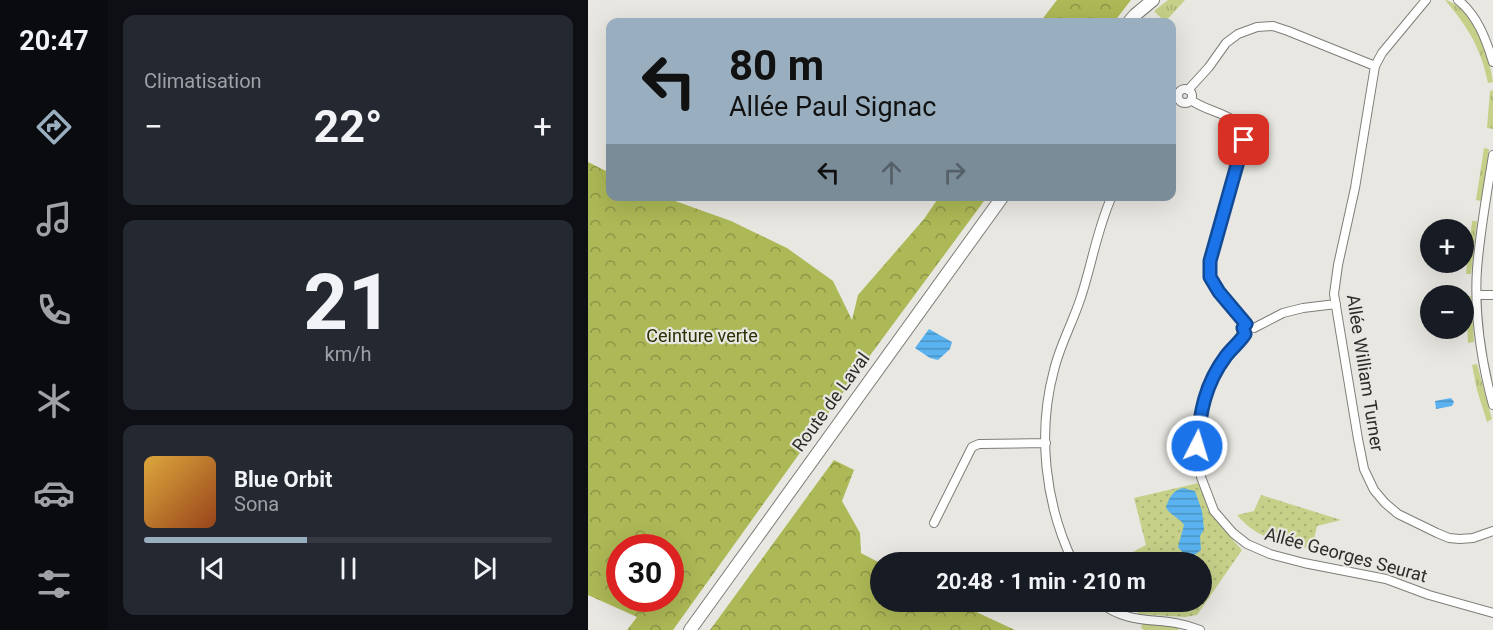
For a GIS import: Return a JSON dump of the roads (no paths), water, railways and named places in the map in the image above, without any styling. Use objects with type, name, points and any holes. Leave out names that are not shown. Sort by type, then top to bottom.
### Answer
[{"type":"main road","points":[[1133,18],[1144,0]]},
{"type":"main road","points":[[1133,18],[1153,0]]},
{"type":"main road","name":"Route de Laval","points":[[690,630],[999,201]]},
{"type":"street","name":"Allée William Turner","points":[[1426,0],[1382,53],[1375,66],[1355,188],[1334,294],[1358,439],[1365,470],[1374,490],[1398,514],[1449,538],[1473,538],[1493,531]]},
{"type":"street","points":[[1458,0],[1464,5],[1485,36],[1493,62]]},
{"type":"street","points":[[1176,102],[1179,99],[1178,94],[1188,90],[1209,67],[1226,43],[1238,34],[1257,27],[1273,26],[1375,66]]},
{"type":"street","points":[[1188,90],[1191,93],[1191,100]]},
{"type":"street","points":[[1179,99],[1185,103],[1191,100]]},
{"type":"street","points":[[1191,100],[1238,122],[1244,140],[1210,261],[1210,277],[1219,292],[1250,326],[1283,313],[1336,304]]},
{"type":"street","points":[[1493,155],[1479,248],[1477,295],[1480,347],[1493,405]]},
{"type":"street","points":[[1068,552],[1056,518],[1050,491],[1046,443],[1047,414],[1054,370],[1081,297],[1101,224],[1110,201]]},
{"type":"street","points":[[1477,295],[1493,295]]},
{"type":"street","name":"Allée Georges Seurat","points":[[1250,326],[1243,328],[1245,334],[1226,356],[1209,383],[1200,412],[1197,446],[1201,477],[1214,510],[1233,533],[1247,544],[1270,554],[1386,579],[1428,595],[1493,613]]},
{"type":"street","points":[[934,523],[972,447],[979,444],[1046,443]]},
{"type":"street","points":[[1115,612],[1122,616],[1186,624],[1200,630]]},
{"type":"water","points":[[929,329],[952,342],[950,349],[938,360],[930,358],[915,348]]},
{"type":"water","points":[[1451,398],[1454,402],[1452,406],[1436,409],[1435,401]]},
{"type":"water","points":[[1183,488],[1195,491],[1202,511],[1204,529],[1200,536],[1201,550],[1198,552],[1182,552],[1178,547],[1184,525],[1166,507],[1172,495]]},
{"type":"park label","name":"Ceinture verte","points":[[702,336]]}]
